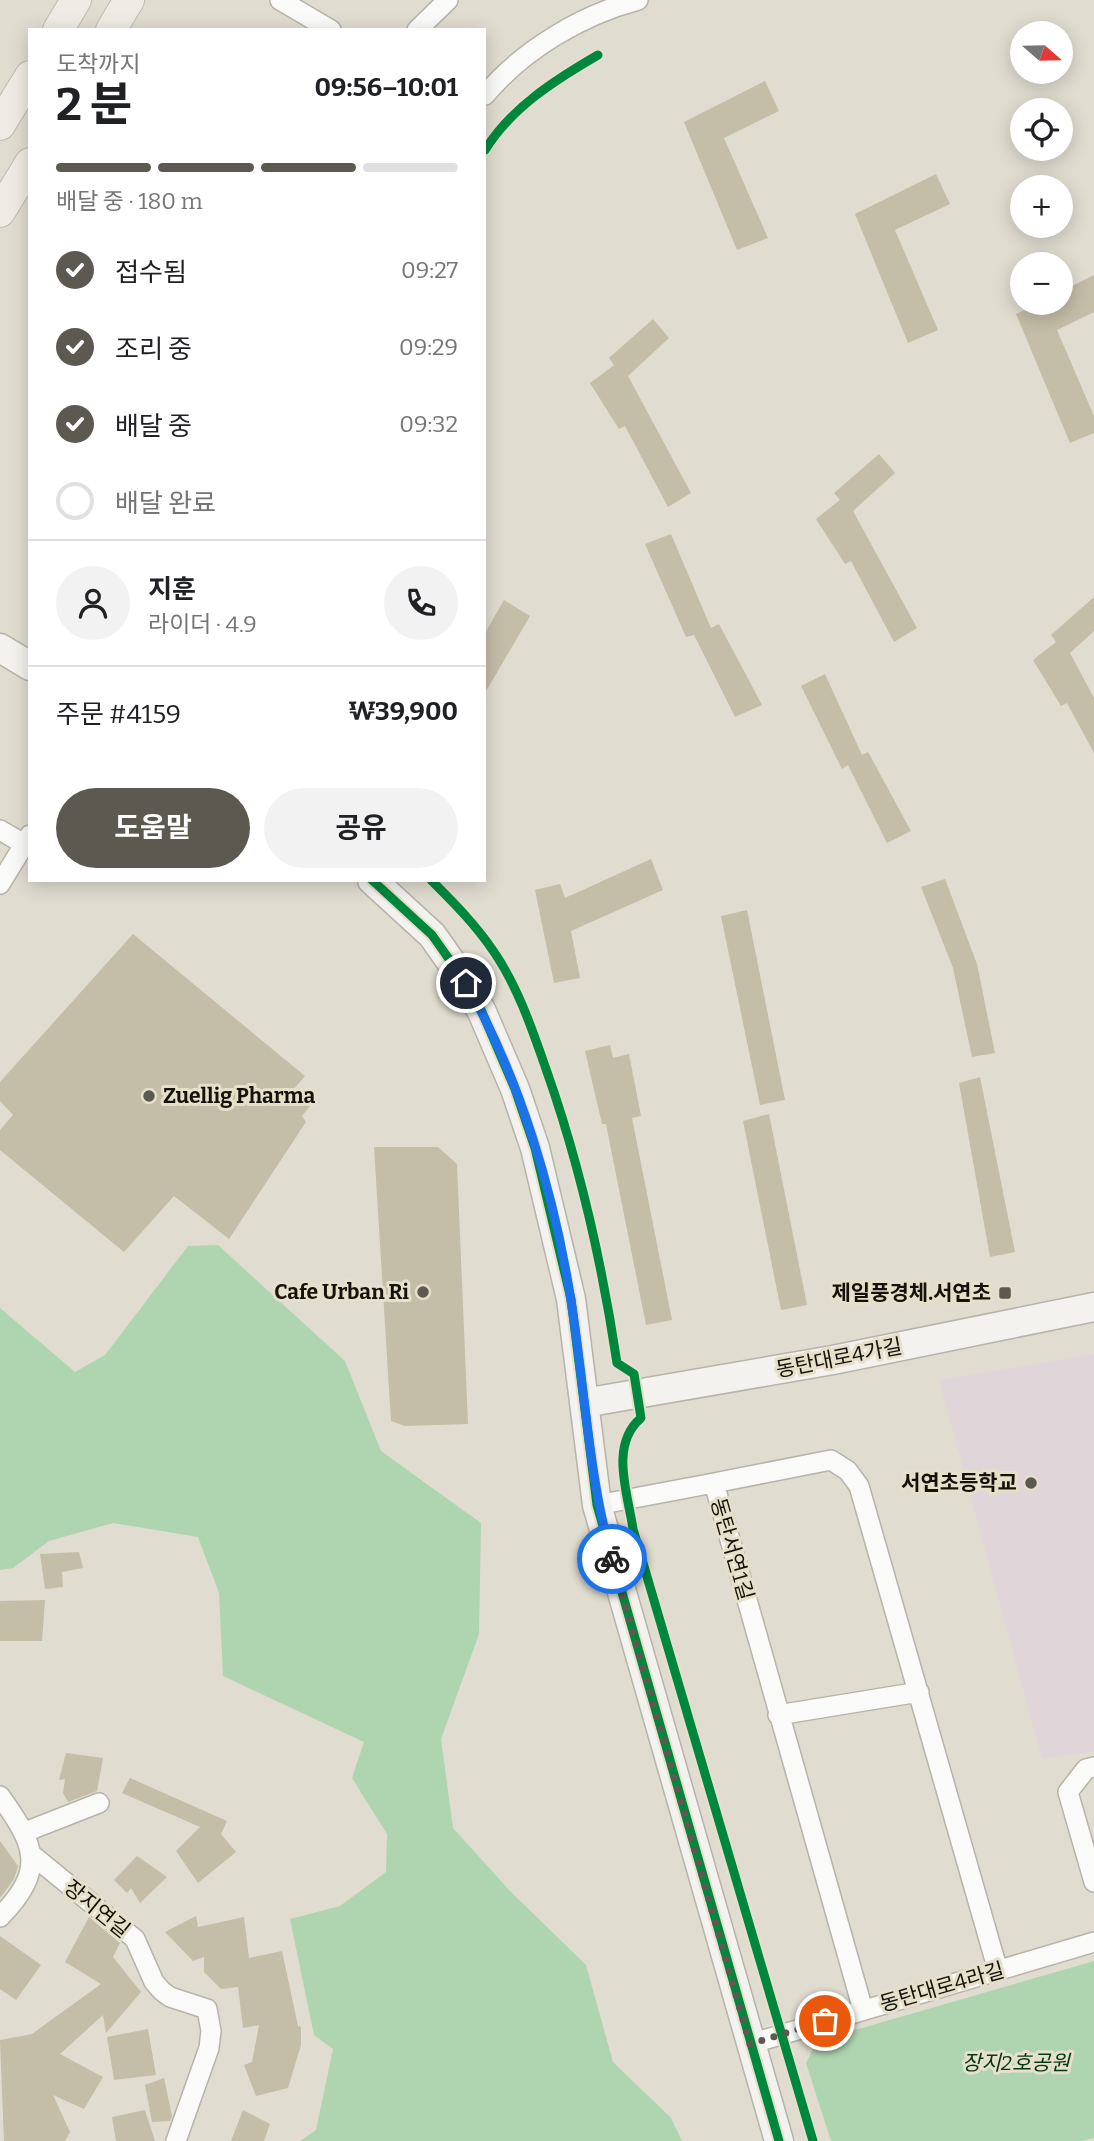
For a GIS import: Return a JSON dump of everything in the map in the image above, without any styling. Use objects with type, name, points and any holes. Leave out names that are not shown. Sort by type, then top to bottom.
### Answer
[{"type":"main road","points":[[59,28],[76,0]]},
{"type":"main road","points":[[112,28],[129,0]]},
{"type":"main road","points":[[0,125],[28,79]]},
{"type":"main road","points":[[0,212],[28,166]]},
{"type":"street","points":[[280,0],[328,28]]},
{"type":"street","points":[[419,28],[448,0]]},
{"type":"street","points":[[486,94],[503,73],[536,48],[608,9],[632,1]]},
{"type":"street","points":[[0,648],[28,665]]},
{"type":"street","points":[[0,830],[27,840],[0,884]]},
{"type":"street","points":[[374,882],[432,935],[466,983],[482,1012],[515,1089],[553,1216],[571,1299],[597,1505],[779,2141]]},
{"type":"street","name":"동탄대로4가길","points":[[584,1403],[833,1360],[1094,1307]]},
{"type":"street","name":"동탄서연1길","points":[[863,2010],[714,1483],[831,1460],[848,1471],[859,1486],[998,1970]]},
{"type":"street","points":[[597,1505],[714,1483]]},
{"type":"street","points":[[778,1715],[919,1692]]},
{"type":"street","points":[[1094,1767],[1086,1769],[1068,1792],[1094,1882]]},
{"type":"street","points":[[0,1796],[25,1832],[33,1863],[17,1900],[0,1917]]},
{"type":"street","points":[[25,1832],[99,1803]]},
{"type":"street","name":"장지연길","points":[[31,1854],[135,1939],[154,1982],[162,1991],[170,1997],[207,2009],[211,2031],[209,2048],[176,2141]]},
{"type":"street","name":"동탄대로4라길","points":[[750,2044],[1094,1942]]},
{"type":"shaded area","name":"서연초등학교","points":[[1094,1354],[1094,1751],[1042,1759],[939,1380]]},
{"type":"green space","points":[[218,1245],[345,1361],[381,1451],[481,1523],[479,1634],[441,1739],[453,1828],[510,1891],[586,1965],[613,2062],[671,2118],[682,2141],[300,2141],[316,2130],[333,2049],[314,2035],[290,1919],[340,1906],[386,1872],[387,1834],[352,1778],[364,1742],[223,1676],[219,1593],[198,1537],[113,1523],[49,1541],[13,1568],[0,1570],[0,1308],[75,1372],[105,1355],[188,1246]]},
{"type":"green space","name":"장지2호공원","points":[[1094,1961],[1094,2138],[1082,2141],[831,2141],[806,2063],[817,2041]]},
{"type":"building","points":[[765,81],[779,111],[724,138],[768,238],[737,250],[684,122]]},
{"type":"building","points":[[936,174],[950,204],[895,230],[938,330],[908,343],[855,214]]},
{"type":"building","points":[[1094,275],[1094,312],[1057,330],[1094,416],[1094,433],[1070,443],[1016,315],[1073,315],[1073,286]]},
{"type":"building","points":[[653,319],[669,338],[628,376],[691,493],[668,507],[625,426],[619,429],[590,383],[614,365],[609,358]]},
{"type":"building","points":[[879,454],[895,473],[853,511],[917,628],[894,642],[851,561],[845,564],[816,519],[840,500],[834,493]]},
{"type":"building","points":[[671,534],[711,628],[719,624],[762,705],[735,717],[694,635],[686,637],[645,544]]},
{"type":"building","points":[[1094,597],[1094,631],[1070,653],[1094,698],[1094,753],[1067,703],[1061,706],[1033,660],[1056,642],[1051,635]]},
{"type":"building","points":[[504,600],[530,616],[486,691],[486,631]]},
{"type":"building","points":[[825,674],[862,755],[868,752],[911,831],[887,843],[848,765],[842,769],[801,686]]},
{"type":"building","points":[[651,859],[663,890],[571,931],[580,978],[554,983],[535,890],[560,884],[565,898]]},
{"type":"building","points":[[945,879],[977,964],[995,1053],[972,1057],[953,968],[921,887]]},
{"type":"building","points":[[747,910],[785,1100],[760,1105],[721,916]]},
{"type":"building","name":"Zuellig Pharma","points":[[133,934],[305,1076],[292,1091],[310,1106],[302,1116],[306,1122],[229,1239],[174,1196],[124,1252],[0,1150],[0,1130],[13,1115],[0,1101],[0,1082]]},
{"type":"building","points":[[610,1045],[613,1058],[629,1054],[641,1116],[632,1118],[672,1320],[646,1325],[606,1124],[602,1124],[585,1051]]},
{"type":"building","points":[[980,1077],[1015,1252],[990,1257],[959,1083]]},
{"type":"building","points":[[769,1114],[807,1305],[781,1310],[743,1121]]},
{"type":"building","name":"Cafe Urban Ri","points":[[374,1147],[438,1147],[457,1164],[468,1424],[405,1426],[391,1421]]},
{"type":"building","points":[[79,1552],[83,1568],[62,1572],[63,1587],[45,1589],[40,1554]]},
{"type":"building","points":[[45,1600],[42,1641],[0,1641],[0,1601]]},
{"type":"building","points":[[66,1753],[103,1758],[97,1791],[68,1802],[63,1793],[65,1779],[59,1780]]},
{"type":"building","points":[[130,1778],[227,1821],[221,1834],[236,1852],[198,1883],[176,1851],[200,1827],[122,1793]]},
{"type":"building","points":[[0,1841],[18,1866],[14,1879],[0,1898]]},
{"type":"building","points":[[137,1856],[167,1877],[140,1903],[131,1888],[127,1893],[114,1880]]},
{"type":"building","points":[[196,1916],[198,1927],[244,1917],[249,1958],[282,1951],[298,2026],[301,2027],[301,2045],[288,2088],[256,2096],[244,2065],[252,2062],[259,2025],[243,2028],[238,1987],[221,1989],[204,1972],[204,1957],[193,1961],[165,1932]]},
{"type":"building","points":[[89,1917],[120,1943],[113,1957],[141,1992],[106,2033],[103,2015],[60,2054],[103,2077],[84,2109],[53,2095],[70,2132],[65,2141],[4,2141],[0,2040],[32,2034],[101,1984],[65,1962]]},
{"type":"building","points":[[0,1936],[41,1965],[16,2000],[0,1989]]},
{"type":"building","points":[[148,2029],[156,2075],[114,2080],[107,2037]]},
{"type":"building","points":[[164,2078],[172,2116],[170,2121],[152,2122],[145,2085]]},
{"type":"building","points":[[145,2110],[155,2141],[116,2141],[112,2117]]},
{"type":"building","points":[[243,2110],[270,2124],[264,2141],[231,2141]]},
{"type":"cycle path","points":[[486,149],[521,108],[550,85],[598,55]]},
{"type":"cycle path","points":[[374,882],[432,935],[466,983],[482,1012],[515,1089],[535,1148],[571,1299],[597,1505],[779,2141]]},
{"type":"cycle path","points":[[433,882],[480,933],[510,979],[535,1039],[569,1141],[597,1251],[617,1363],[634,1374],[641,1418],[631,1429],[623,1456],[633,1529],[813,2141]]},
{"type":"way so far","points":[[612,1559],[750,2044],[825,2021]]},
{"type":"place","name":"Zuellig Pharma","points":[[149,1096]]},
{"type":"place","name":"Cafe Urban Ri","points":[[423,1292]]},
{"type":"place","name":"제일풍경체.서연초","points":[[1005,1293]]},
{"type":"place","name":"서연초등학교","points":[[1031,1483]]},
{"type":"route","points":[[466,983],[482,1012],[515,1089],[535,1148],[553,1216],[571,1299],[597,1505],[612,1559]]}]
